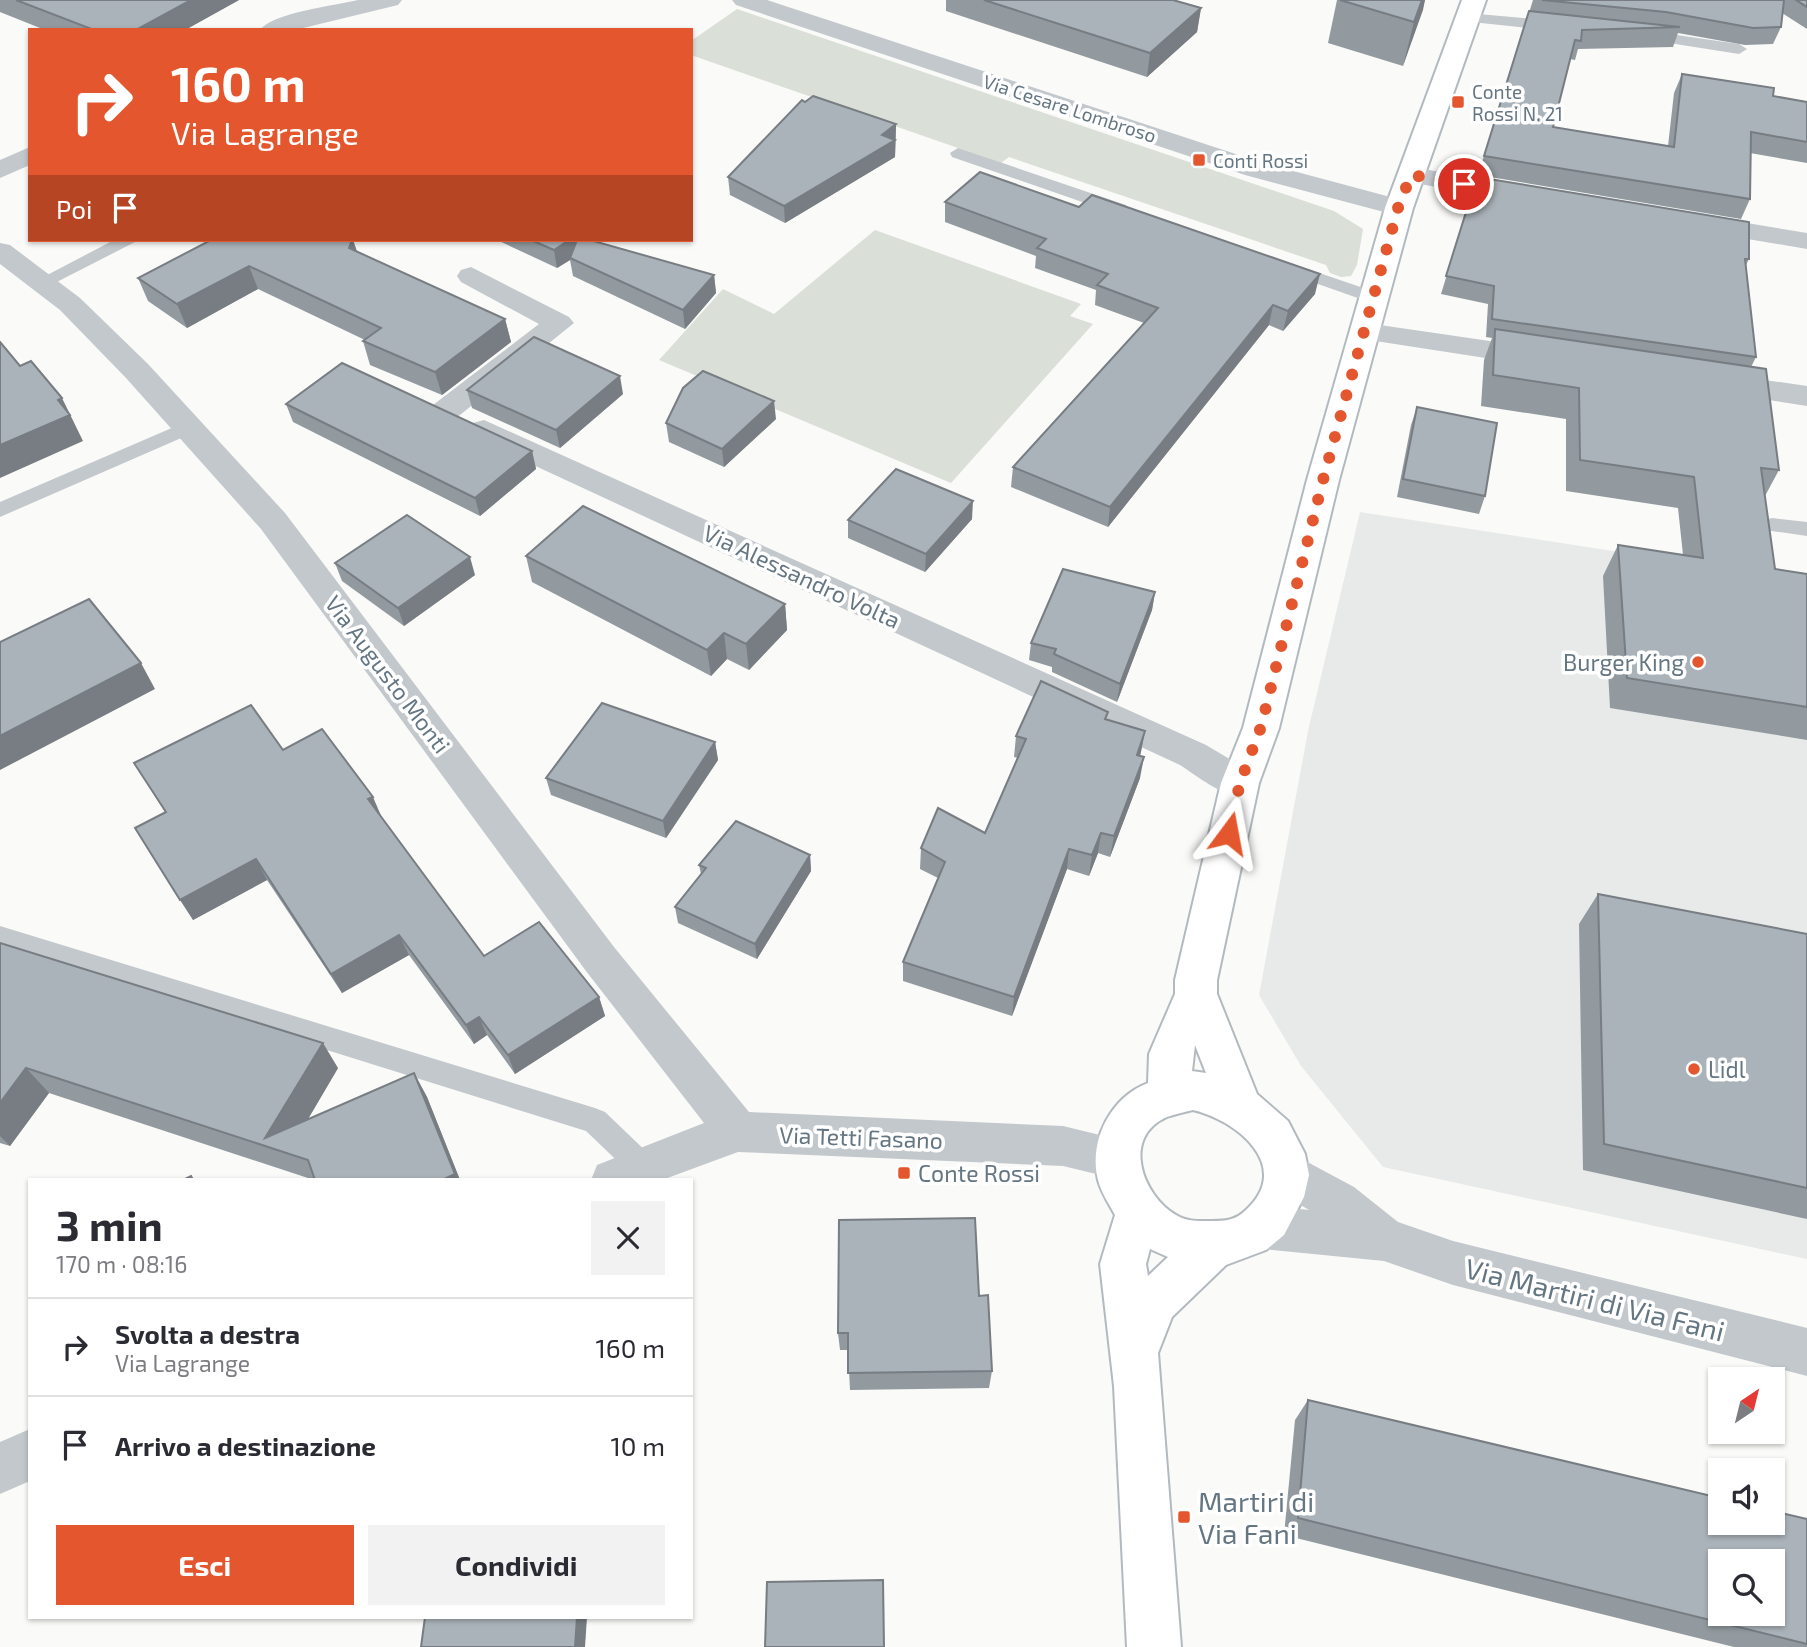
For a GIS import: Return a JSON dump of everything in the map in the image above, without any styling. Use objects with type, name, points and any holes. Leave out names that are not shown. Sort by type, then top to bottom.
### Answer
[{"type":"street","points":[[278,28],[303,19],[390,0]]},
{"type":"street","name":"Via Cesare Lombroso","points":[[744,0],[1254,169],[1398,208]]},
{"type":"street","points":[[1239,1103],[1196,995],[1196,980],[1240,783],[1261,727],[1323,480],[1366,332],[1398,208],[1471,9]]},
{"type":"street","points":[[0,170],[28,156]]},
{"type":"street","points":[[1411,175],[1547,198]]},
{"type":"street","points":[[1670,218],[1807,241]]},
{"type":"street","name":"Via Augusto Monti","points":[[0,251],[70,304],[188,427],[273,522],[600,959],[738,1132]]},
{"type":"street","name":"Via Alessandro Volta","points":[[471,276],[559,323],[433,406],[1193,755],[1240,783]]},
{"type":"street","points":[[1366,332],[1573,362]]},
{"type":"street","points":[[1683,378],[1807,396]]},
{"type":"street","points":[[1170,1093],[1170,1054],[1196,995]]},
{"type":"street","points":[[1193,1090],[1217,1093],[1239,1103],[1257,1116],[1271,1132],[1280,1151],[1285,1171],[1284,1192],[1276,1212],[1263,1227],[1240,1240],[1213,1246],[1186,1242],[1159,1231],[1138,1213],[1118,1177],[1119,1140],[1138,1110],[1152,1099],[1170,1093],[1193,1090]]},
{"type":"street","name":"Via Tetti Fasano","points":[[627,1173],[738,1132],[1063,1146],[1117,1158]]},
{"type":"street","name":"Via Martiri di Via Fani","points":[[1285,1171],[1338,1202],[1384,1239]]},
{"type":"street","points":[[1138,1213],[1123,1264],[1134,1352],[1150,1545],[1154,1647]]},
{"type":"street","name":"Via Martiri di Via Fani","points":[[1263,1227],[1384,1239],[1453,1262],[1807,1352]]},
{"type":"street","points":[[1134,1352],[1155,1301],[1213,1246]]},
{"type":"street","points":[[0,1469],[28,1455]]},
{"type":"lane","points":[[1471,9],[1567,27]]},
{"type":"lane","points":[[1619,33],[1739,49]]},
{"type":"lane","points":[[958,153],[1139,216]]},
{"type":"lane","points":[[41,284],[126,242]]},
{"type":"lane","points":[[1267,260],[1375,298]]},
{"type":"lane","points":[[0,510],[188,427]]},
{"type":"lane","points":[[1772,525],[1807,529]]},
{"type":"lane","points":[[0,937],[595,1121],[627,1173]]},
{"type":"shaded area","points":[[737,9],[1334,211],[1363,229],[1357,265],[1351,276],[1341,277],[1330,273],[1326,265],[1009,157],[1001,163],[693,56],[693,40]]},
{"type":"shaded area","points":[[875,230],[1081,304],[1070,316],[1093,324],[951,483],[659,360],[723,289],[774,314]]},
{"type":"shaded area","points":[[1360,512],[1807,581],[1807,1259],[1383,1167],[1301,1066],[1259,995],[1308,731]]},
{"type":"building","points":[[16,0],[191,0],[140,28],[89,28]]},
{"type":"building","points":[[984,0],[1173,0],[1201,8],[1150,53]]},
{"type":"building","points":[[1340,0],[1422,0],[1414,22]]},
{"type":"building","points":[[1542,0],[1784,0],[1781,27],[1753,28],[1666,12]]},
{"type":"building","points":[[1796,0],[1807,0],[1807,7]]},
{"type":"building","points":[[1529,11],[1680,27],[1582,30],[1581,41],[1575,40],[1553,127],[1674,147],[1682,74],[1774,88],[1773,96],[1807,102],[1807,142],[1751,132],[1750,199],[1484,156]]},
{"type":"building","points":[[813,96],[896,124],[882,135],[895,140],[784,206],[728,177],[802,100],[805,102]]},
{"type":"building","points":[[980,172],[1079,207],[1092,195],[1320,274],[1288,311],[1273,305],[1110,507],[1013,467],[1158,308],[1097,285],[1108,274],[1037,248],[1046,239],[945,202]]},
{"type":"building","points":[[1477,177],[1749,222],[1749,259],[1745,259],[1756,357],[1492,319],[1494,286],[1446,276]]},
{"type":"building","points":[[207,242],[351,242],[349,248],[505,319],[435,372],[363,341],[381,328],[249,266],[177,304],[138,278]]},
{"type":"building","points":[[536,242],[566,242],[554,250]]},
{"type":"building","points":[[576,242],[597,242],[714,275],[683,310],[570,258]]},
{"type":"building","points":[[1495,329],[1766,369],[1779,470],[1761,468],[1775,569],[1807,574],[1807,707],[1627,678],[1618,545],[1703,558],[1694,477],[1580,460],[1579,388],[1493,375]]},
{"type":"building","points":[[534,337],[620,376],[556,430],[467,390]]},
{"type":"building","points":[[0,342],[20,366],[31,361],[62,398],[58,400],[70,415],[0,445]]},
{"type":"building","points":[[342,363],[532,451],[475,498],[286,404]]},
{"type":"building","points":[[703,371],[774,401],[722,449],[666,423],[683,388]]},
{"type":"building","points":[[1417,407],[1497,423],[1485,496],[1403,479]]},
{"type":"building","points":[[896,469],[973,501],[926,554],[848,520]]},
{"type":"building","points":[[583,506],[785,604],[746,644],[724,633],[707,650],[526,556]]},
{"type":"building","points":[[407,515],[470,557],[398,608],[335,563]]},
{"type":"building","points":[[1063,569],[1155,592],[1120,684],[1054,654],[1056,649],[1031,643]]},
{"type":"building","points":[[89,599],[141,663],[0,736],[0,642]]},
{"type":"building","points":[[1041,681],[1108,712],[1105,719],[1145,731],[1137,755],[1144,757],[1114,836],[1101,833],[1092,855],[1069,849],[1014,997],[903,962],[945,862],[921,848],[938,808],[985,833],[1026,739],[1016,736]]},
{"type":"building","points":[[602,703],[715,742],[663,821],[546,778]]},
{"type":"building","points":[[251,705],[283,750],[322,729],[373,797],[368,799],[484,956],[539,922],[599,997],[508,1055],[479,1017],[466,1025],[399,935],[331,974],[256,859],[180,900],[135,828],[166,812],[134,763]]},
{"type":"building","points":[[736,821],[810,855],[755,944],[675,907],[706,868],[699,865]]},
{"type":"building","name":"Lidl","points":[[1598,894],[1807,934],[1807,1188],[1604,1144]]},
{"type":"building","points":[[0,943],[323,1043],[265,1138],[414,1073],[455,1174],[446,1178],[314,1178],[308,1160],[26,1068],[0,1103]]},
{"type":"building","points":[[975,1218],[979,1296],[988,1295],[992,1371],[848,1373],[848,1333],[838,1333],[839,1220]]},
{"type":"building","points":[[1308,1400],[1708,1495],[1708,1535],[1785,1535],[1785,1514],[1807,1519],[1807,1644],[1734,1626],[1785,1626],[1785,1549],[1708,1549],[1708,1619],[1298,1518]]},
{"type":"building","points":[[883,1580],[884,1647],[765,1647],[767,1582]]},
{"type":"building","points":[[425,1619],[577,1619],[575,1647],[421,1647]]},
{"type":"place","name":"Conte Rossi N. 21","points":[[1458,102]]},
{"type":"place","name":"Conti Rossi","points":[[1199,160]]},
{"type":"place","name":"Burger King","points":[[1698,662]]},
{"type":"place","name":"Lidl","points":[[1694,1069]]},
{"type":"place","name":"Conte Rossi","points":[[904,1173]]},
{"type":"place","name":"Martiri di Via Fani","points":[[1184,1517]]},
{"type":"route","points":[[1229,833],[1240,783],[1261,727],[1323,480],[1366,332],[1398,208],[1411,175],[1464,184]]}]
